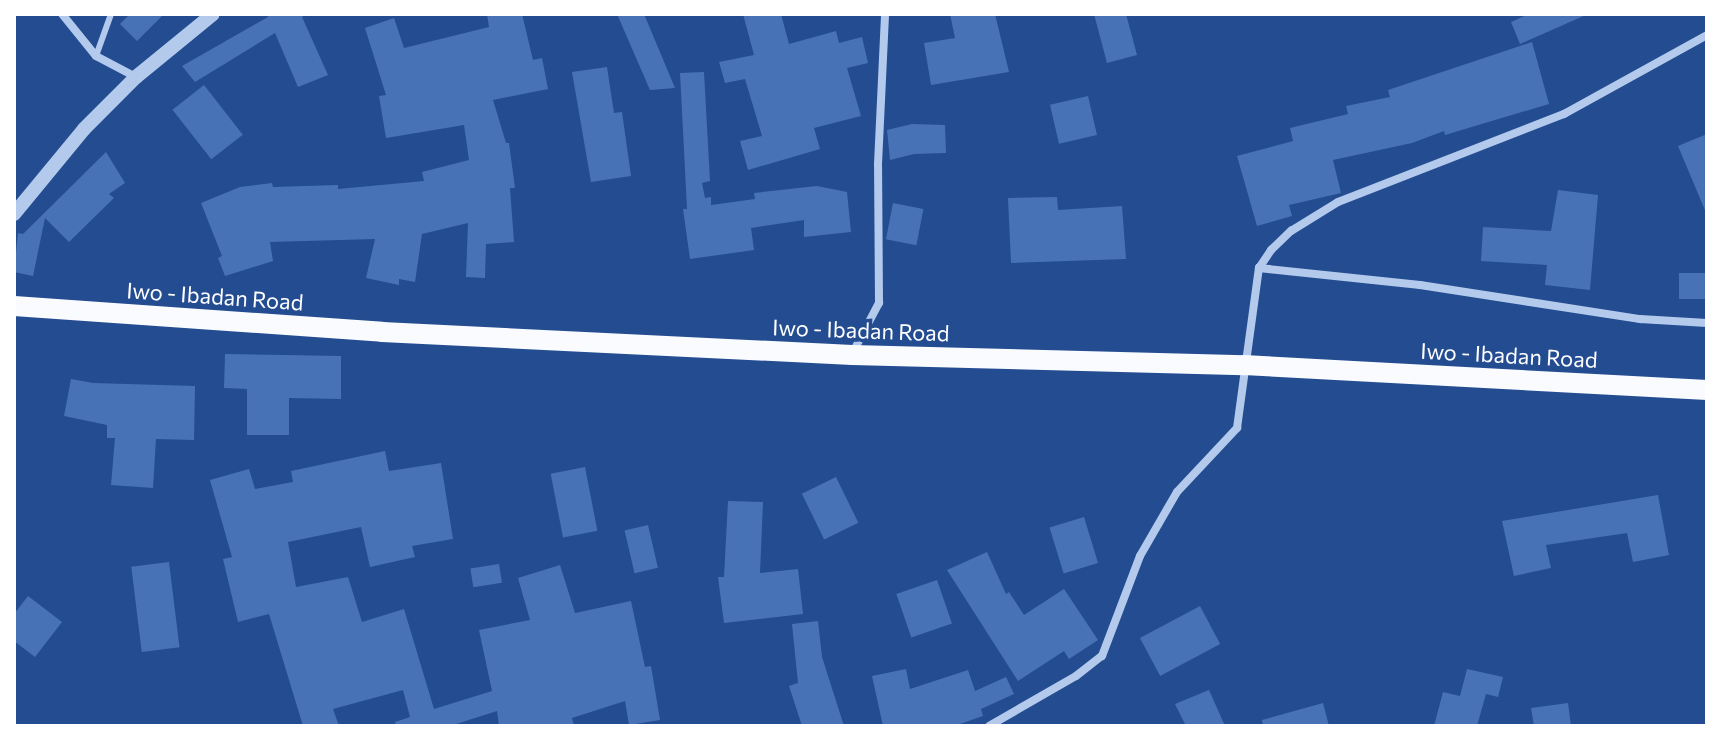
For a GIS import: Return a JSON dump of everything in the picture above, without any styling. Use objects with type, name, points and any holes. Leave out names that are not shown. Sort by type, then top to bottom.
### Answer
[{"type":"main road","name":"Iwo - Ibadan Road","points":[[14,306],[382,332],[852,355],[1244,365],[1707,390]]},
{"type":"street","points":[[62,14],[96,56],[136,77]]},
{"type":"street","points":[[14,214],[84,129],[136,77],[213,14]]},
{"type":"street","points":[[852,355],[879,303],[878,164],[885,14]]},
{"type":"street","points":[[989,726],[1076,676],[1102,656],[1140,556],[1169,505],[1237,428],[1259,268],[1271,250],[1291,231],[1338,202],[1564,114],[1707,35]]},
{"type":"street","points":[[1259,268],[1451,289],[1640,319],[1707,323]]},
{"type":"lane","points":[[96,56],[111,14]]},
{"type":"building","points":[[130,14],[164,14],[137,41],[120,24]]},
{"type":"building","points":[[267,14],[307,14],[302,17],[328,75],[298,87],[275,33],[195,82],[182,66],[268,17]]},
{"type":"building","points":[[487,14],[522,14],[533,60],[542,58],[548,89],[493,100],[506,143],[509,143],[515,188],[510,188],[514,242],[486,244],[485,278],[466,277],[468,223],[422,234],[415,282],[399,279],[399,285],[366,278],[375,239],[270,242],[273,261],[225,276],[218,258],[222,256],[201,203],[240,187],[272,183],[273,187],[338,185],[338,189],[424,181],[422,172],[469,160],[464,125],[386,138],[379,96],[386,95],[365,28],[394,18],[404,48],[489,27]]},
{"type":"building","points":[[617,14],[644,14],[675,88],[650,90]]},
{"type":"building","points":[[743,14],[781,14],[789,44],[836,31],[839,43],[862,37],[868,63],[847,68],[861,116],[814,128],[820,149],[748,170],[740,141],[762,136],[745,79],[725,83],[719,62],[754,55]]},
{"type":"building","points":[[950,14],[995,14],[1009,72],[931,85],[924,43],[955,38]]},
{"type":"building","points":[[1094,14],[1126,14],[1137,55],[1107,63]]},
{"type":"building","points":[[1529,14],[1588,14],[1520,44],[1511,22]]},
{"type":"building","points":[[1532,42],[1549,104],[1445,135],[1444,131],[1412,143],[1333,160],[1341,193],[1289,205],[1292,216],[1257,226],[1237,156],[1293,141],[1290,128],[1348,114],[1346,106],[1390,97],[1388,90]]},
{"type":"building","points":[[607,67],[614,113],[622,112],[631,176],[591,182],[572,72]]},
{"type":"building","points":[[704,72],[710,181],[702,183],[705,198],[711,197],[711,205],[755,199],[754,193],[817,186],[847,192],[851,232],[804,237],[804,220],[751,228],[754,250],[690,259],[683,209],[687,209],[680,73]]},
{"type":"building","points":[[204,85],[243,135],[211,159],[172,110]]},
{"type":"building","points":[[1088,96],[1097,135],[1059,144],[1050,105]]},
{"type":"building","points":[[912,124],[945,125],[946,153],[914,154],[890,160],[887,130]]},
{"type":"building","points":[[1707,134],[1707,215],[1678,146]]},
{"type":"building","points":[[106,152],[125,183],[109,194],[114,198],[69,242],[45,218],[33,276],[14,272],[18,233],[23,234]]},
{"type":"building","points":[[1558,190],[1598,195],[1590,290],[1545,285],[1547,265],[1481,261],[1483,227],[1551,231]]},
{"type":"building","points":[[1057,197],[1058,210],[1122,206],[1126,259],[1011,263],[1008,198]]},
{"type":"building","points":[[893,203],[923,209],[916,245],[886,239]]},
{"type":"building","points":[[1679,273],[1707,273],[1707,299],[1679,299]]},
{"type":"building","points":[[225,354],[341,356],[341,399],[289,398],[289,435],[247,435],[247,389],[224,388]]},
{"type":"building","points":[[71,379],[93,383],[195,386],[194,440],[156,439],[153,488],[111,485],[115,438],[107,438],[107,425],[64,416]]},
{"type":"building","points":[[385,451],[389,471],[441,463],[453,539],[412,546],[415,557],[370,567],[361,527],[288,542],[296,587],[348,577],[362,622],[404,609],[434,709],[492,691],[479,630],[530,620],[518,578],[560,565],[575,613],[631,601],[645,667],[651,666],[660,720],[629,725],[625,701],[572,718],[574,726],[499,726],[497,711],[450,726],[396,726],[395,722],[410,717],[403,690],[333,709],[339,726],[303,726],[269,614],[238,622],[223,559],[232,557],[210,480],[249,469],[255,489],[293,482],[291,471]]},
{"type":"building","points":[[585,467],[597,531],[563,537],[551,474]]},
{"type":"building","points":[[836,477],[858,523],[824,539],[802,494]]},
{"type":"building","points":[[1658,495],[1669,555],[1633,562],[1627,533],[1546,545],[1551,568],[1514,576],[1502,521]]},
{"type":"building","points":[[728,501],[763,502],[760,573],[798,569],[803,614],[724,623],[718,577],[724,577]]},
{"type":"building","points":[[1084,517],[1098,563],[1064,573],[1050,528]]},
{"type":"building","points":[[648,525],[658,568],[635,573],[625,530]]},
{"type":"building","points":[[987,552],[1006,594],[1009,592],[1024,615],[1064,589],[1098,640],[1069,659],[1064,651],[1018,681],[947,570]]},
{"type":"building","points":[[169,562],[179,647],[142,652],[131,567]]},
{"type":"building","points":[[499,564],[502,583],[473,587],[470,569]]},
{"type":"building","points":[[937,580],[952,623],[911,637],[896,594]]},
{"type":"building","points":[[28,596],[62,622],[35,657],[14,641],[14,614]]},
{"type":"building","points":[[1200,606],[1220,644],[1160,676],[1140,638]]},
{"type":"building","points":[[818,621],[822,657],[844,726],[802,726],[789,686],[798,683],[792,624]]},
{"type":"building","points":[[906,669],[910,689],[968,670],[975,691],[1006,677],[1014,694],[981,709],[983,716],[954,726],[883,726],[872,676]]},
{"type":"building","points":[[1467,669],[1503,677],[1498,697],[1486,694],[1477,726],[1434,726],[1443,692],[1460,696]]},
{"type":"building","points":[[1209,690],[1225,726],[1186,726],[1175,704]]},
{"type":"building","points":[[1323,703],[1329,726],[1263,726],[1262,720]]},
{"type":"building","points":[[1568,703],[1571,726],[1534,726],[1531,708]]}]
